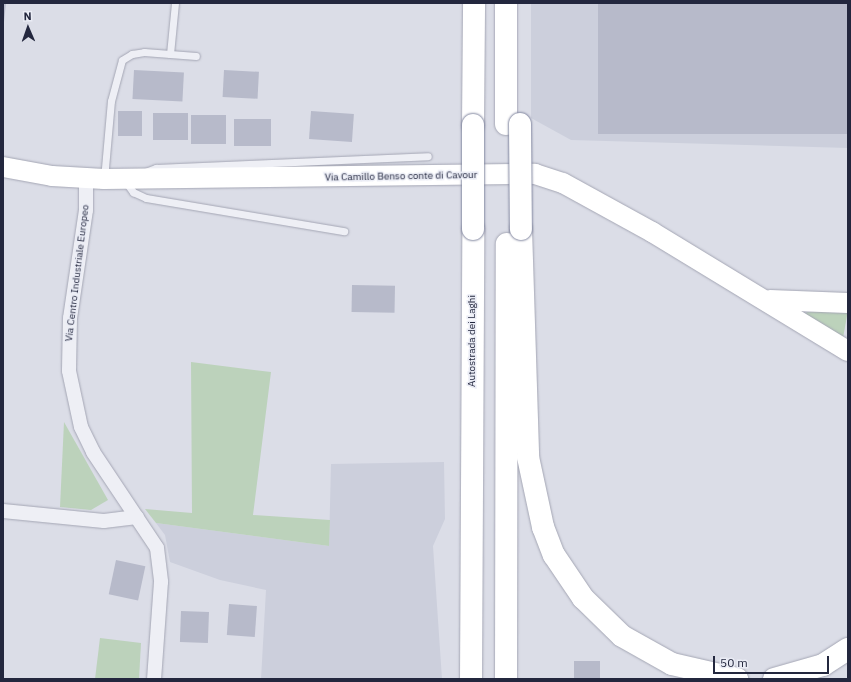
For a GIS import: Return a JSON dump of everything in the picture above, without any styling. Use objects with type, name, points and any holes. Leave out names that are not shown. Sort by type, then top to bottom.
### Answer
[{"type":"highway","name":"Autostrada dei Laghi","points":[[471,679],[471,356],[474,3]]},
{"type":"highway","points":[[506,3],[513,124],[514,229],[506,679]]},
{"type":"highway","points":[[513,124],[519,3]]},
{"type":"highway","points":[[514,229],[528,457],[543,527],[554,555],[583,598],[622,636],[672,664],[737,679]]},
{"type":"highway","points":[[458,679],[459,546],[471,356]]},
{"type":"highway","points":[[774,679],[823,666],[848,649]]},
{"type":"street","name":"Via Camillo Benso conte di Cavour","points":[[3,167],[95,178],[130,179],[535,174],[563,183],[767,300],[848,351]]},
{"type":"street","name":"Via Centro Industriale Europeo","points":[[95,178],[86,210],[68,347],[73,398],[93,452],[154,540],[160,565],[154,679]]},
{"type":"street","name":"Via Camillo Benso conte di Cavour","points":[[767,300],[848,303]]},
{"type":"street","points":[[3,511],[104,521],[137,517]]},
{"type":"lane","points":[[170,54],[175,3]]},
{"type":"lane","points":[[95,178],[111,101],[122,60],[132,54],[196,56]]},
{"type":"lane","points":[[344,231],[146,198],[133,192],[130,179],[156,168],[428,156]]},
{"type":"shaded area","points":[[531,3],[848,3],[848,148],[571,140],[531,118]]},
{"type":"shaded area","points":[[444,462],[445,519],[433,546],[442,679],[261,679],[266,590],[220,580],[170,562],[165,535],[156,523],[329,546],[331,464]]},
{"type":"green space","points":[[848,310],[843,338],[805,314],[807,312]]},
{"type":"green space","points":[[191,362],[271,372],[253,515],[330,520],[329,546],[156,523],[145,509],[192,513]]},
{"type":"green space","points":[[64,422],[108,500],[91,510],[60,507]]},
{"type":"green space","points":[[100,638],[141,643],[139,679],[95,679]]},
{"type":"building","points":[[3,3],[6,3],[4,22],[3,22]]},
{"type":"building","points":[[598,3],[848,3],[848,134],[598,134]]},
{"type":"building","points":[[134,70],[184,73],[182,102],[132,99]]},
{"type":"building","points":[[224,70],[259,72],[258,99],[223,97]]},
{"type":"building","points":[[118,111],[142,111],[142,136],[118,136]]},
{"type":"building","points":[[311,111],[354,114],[352,142],[309,139]]},
{"type":"building","points":[[153,113],[188,113],[188,140],[153,140]]},
{"type":"building","points":[[191,115],[226,115],[226,144],[191,144]]},
{"type":"building","points":[[234,119],[271,119],[271,146],[234,146]]},
{"type":"building","points":[[352,285],[395,286],[395,313],[352,312]]},
{"type":"building","points":[[116,560],[145,566],[138,600],[109,594]]},
{"type":"building","points":[[229,604],[257,606],[255,637],[227,635]]},
{"type":"building","points":[[181,611],[209,612],[208,643],[180,642]]},
{"type":"building","points":[[574,661],[600,661],[600,679],[574,679]]}]
